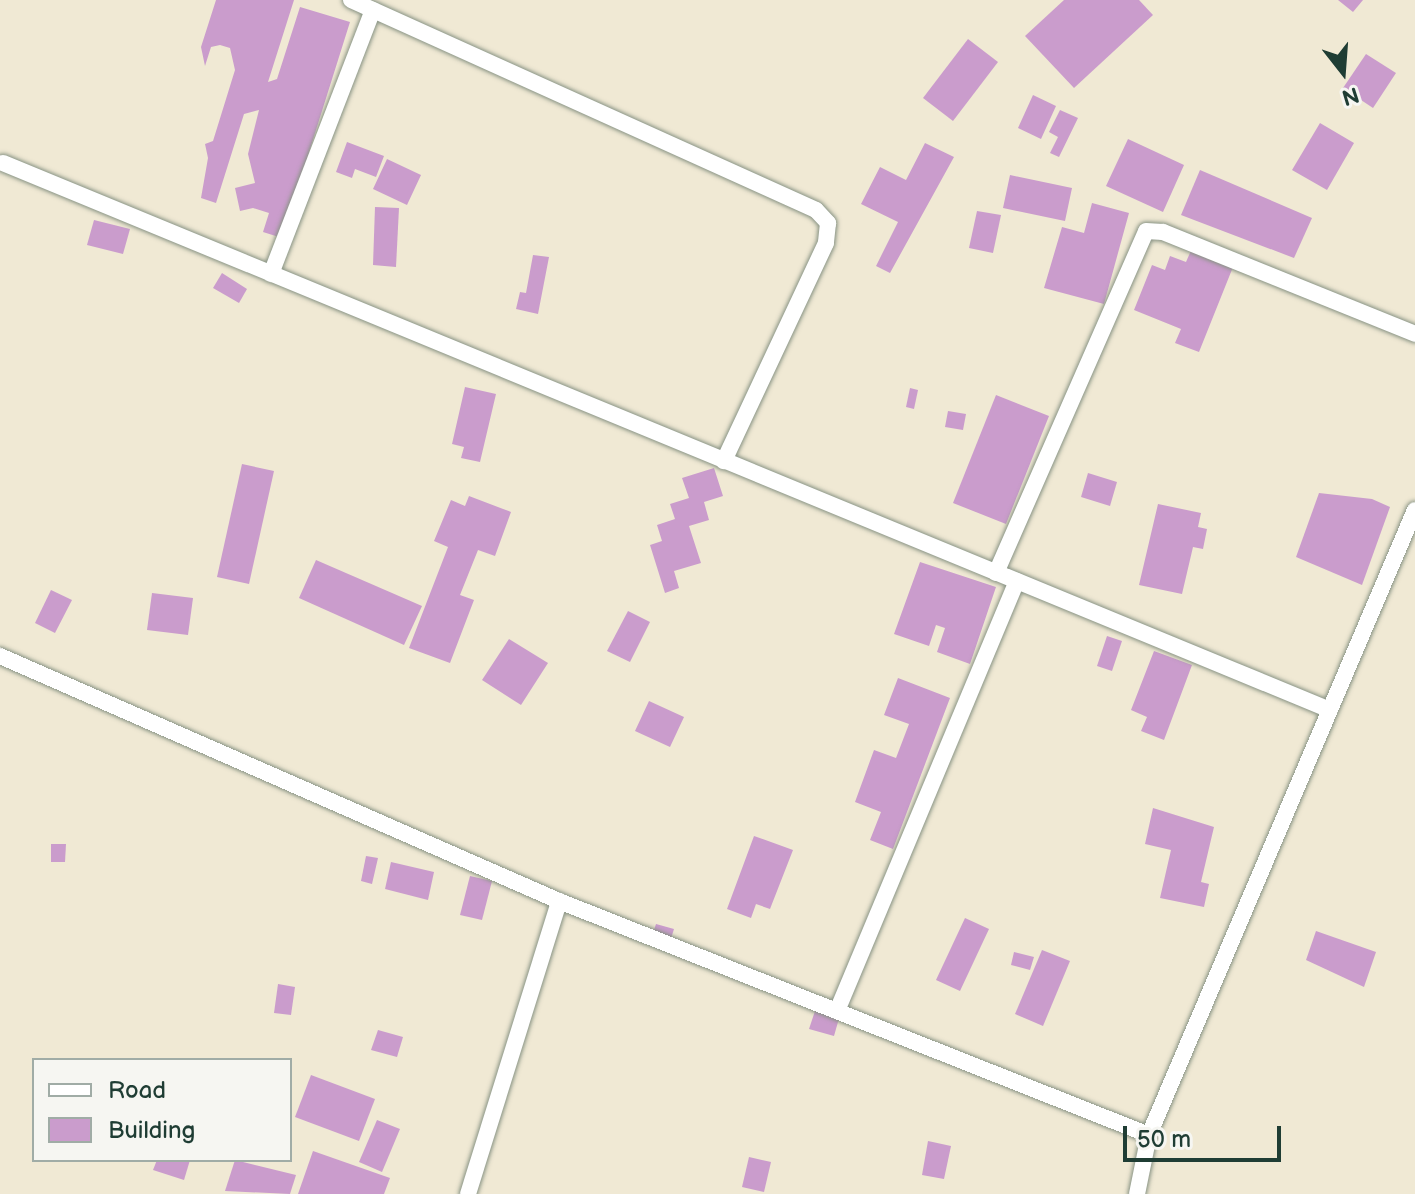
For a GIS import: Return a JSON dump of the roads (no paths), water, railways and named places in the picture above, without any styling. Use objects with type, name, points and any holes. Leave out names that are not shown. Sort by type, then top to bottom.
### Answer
[{"type":"street","points":[[351,0],[816,210],[828,223],[826,243],[724,461]]},
{"type":"street","points":[[271,274],[373,10]]},
{"type":"street","points":[[3,163],[1330,710]]},
{"type":"street","points":[[996,573],[1146,231],[1163,232],[1415,334]]},
{"type":"street","points":[[1137,1194],[1149,1135],[1415,510]]},
{"type":"street","points":[[837,1011],[1017,581]]},
{"type":"street","points":[[0,656],[559,901],[1149,1135]]},
{"type":"street","points":[[468,1194],[559,901]]}]
